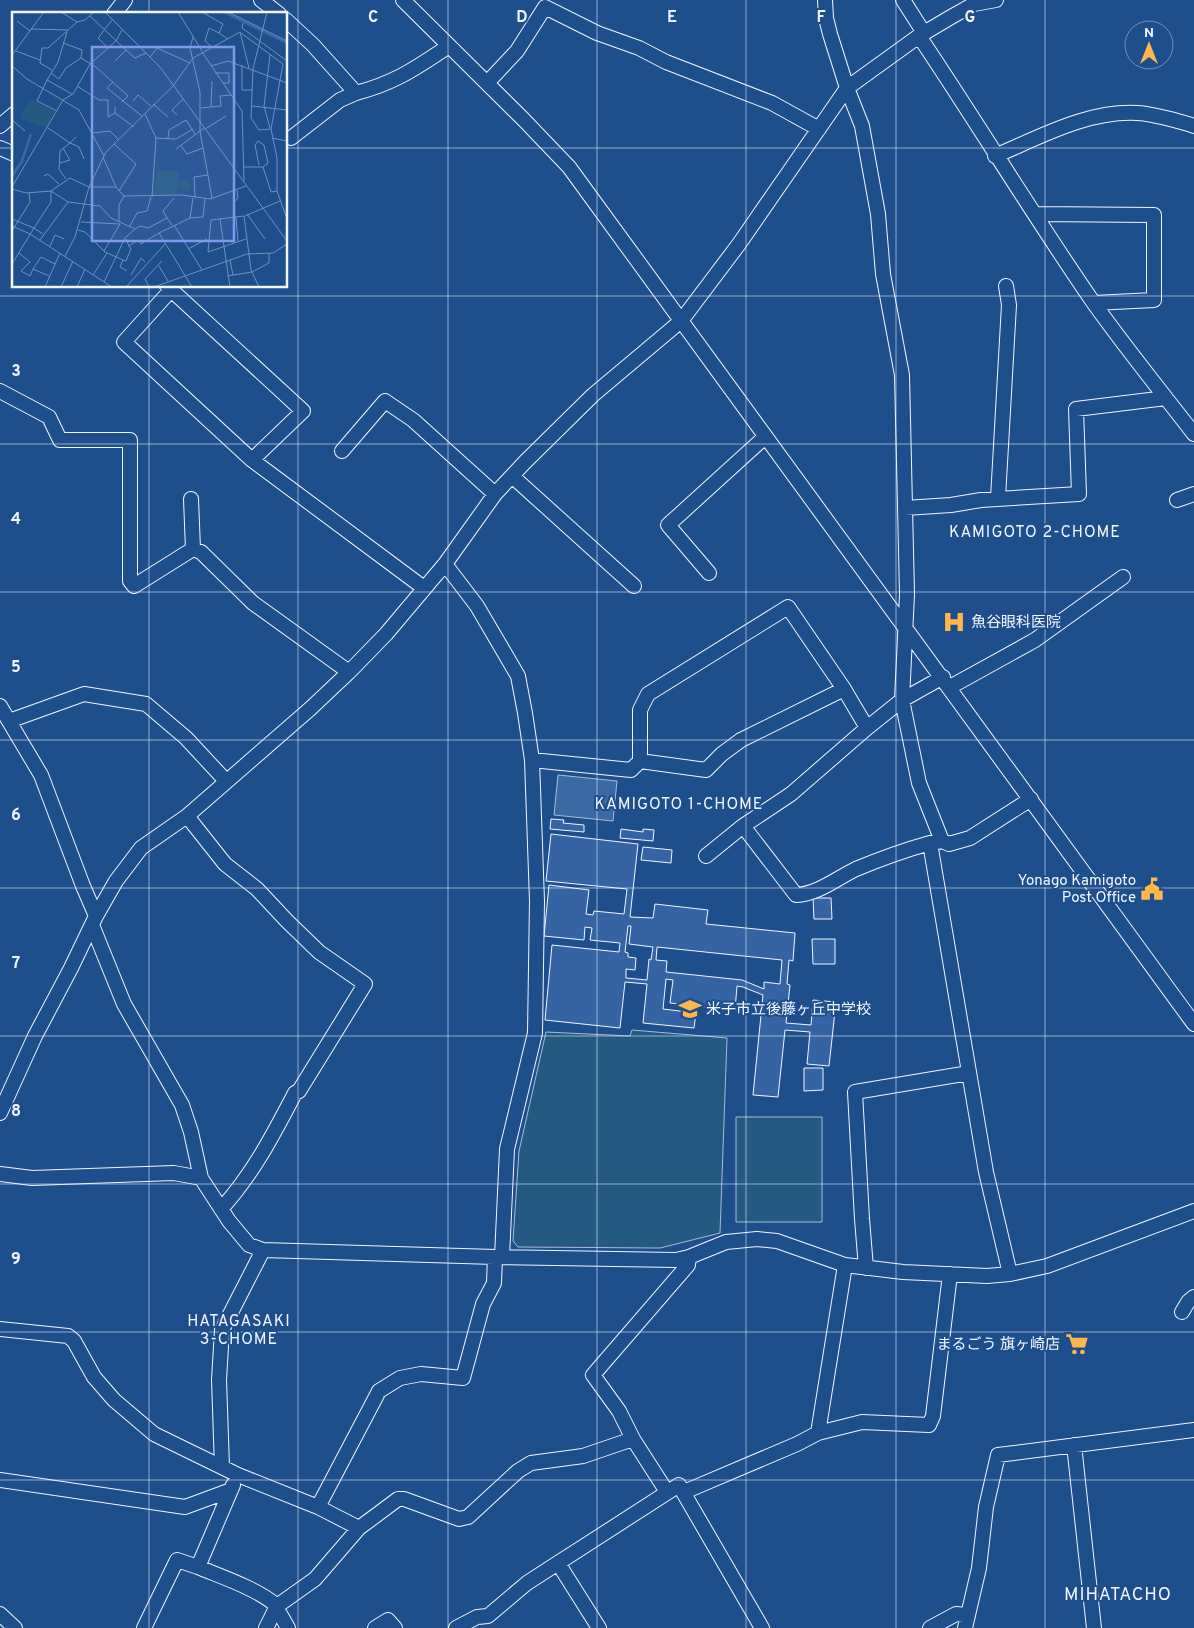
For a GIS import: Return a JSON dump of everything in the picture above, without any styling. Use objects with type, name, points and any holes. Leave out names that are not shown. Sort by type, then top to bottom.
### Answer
[{"type":"street","points":[[116,12],[125,0]]},
{"type":"street","points":[[261,0],[276,12]]},
{"type":"street","points":[[403,0],[569,167],[1194,1024]]},
{"type":"street","points":[[825,0],[826,18],[847,88],[862,126],[878,214],[884,274],[902,375],[907,594],[902,700],[919,783],[936,842],[969,1073],[986,1172],[1010,1274]]},
{"type":"street","points":[[903,0],[995,156],[1094,302],[1194,434]]},
{"type":"street","points":[[0,1113],[35,1036],[94,921],[116,881],[141,848],[187,816],[311,708],[349,672],[386,634],[445,564],[495,494],[512,476],[593,396],[681,321],[739,244],[847,88],[922,34],[974,4],[996,0]]},
{"type":"street","points":[[487,83],[517,51],[545,7],[596,33],[639,48],[666,62],[772,103],[819,129]]},
{"type":"street","points":[[288,22],[313,45],[356,93]]},
{"type":"street","points":[[290,138],[340,100],[356,93],[379,87],[410,72],[449,46]]},
{"type":"street","points":[[995,156],[1066,125],[1104,115],[1138,113],[1194,126]]},
{"type":"street","points":[[0,126],[12,116]]},
{"type":"street","points":[[0,148],[12,153]]},
{"type":"street","points":[[1035,214],[1154,215],[1154,300],[1094,302]]},
{"type":"street","points":[[998,498],[1009,305],[1006,286]]},
{"type":"street","points":[[252,460],[303,411],[169,288],[124,342],[252,460],[424,588]]},
{"type":"street","points":[[0,391],[49,417],[60,440],[130,440],[130,581],[134,586],[193,549]]},
{"type":"street","points":[[905,508],[951,505],[998,498],[1079,494],[1076,409],[1166,398]]},
{"type":"street","points":[[342,451],[385,401],[413,420],[495,494]]},
{"type":"street","points":[[709,573],[668,525],[765,437]]},
{"type":"street","points":[[512,476],[634,586]]},
{"type":"street","points":[[1177,500],[1194,494]]},
{"type":"street","points":[[191,499],[193,549]]},
{"type":"street","points":[[193,549],[201,552],[253,603],[349,672]]},
{"type":"street","points":[[318,1507],[379,1391],[400,1378],[421,1374],[462,1378],[483,1304],[494,1283],[507,1148],[535,1033],[537,901],[532,760],[518,676],[477,606],[445,564]]},
{"type":"street","points":[[706,856],[743,826],[791,794],[902,700],[946,682],[1035,640],[1123,577]]},
{"type":"street","points":[[532,760],[631,770],[640,762],[640,710],[648,694],[788,607],[844,689],[867,728]]},
{"type":"street","points":[[640,762],[706,770],[722,754],[741,740],[844,689]]},
{"type":"street","points":[[10,721],[84,694],[146,704],[186,738],[226,782]]},
{"type":"street","points":[[0,706],[41,775],[83,886],[124,1004],[182,1105],[191,1132],[201,1178],[229,1221],[249,1245],[263,1250],[676,1260],[726,1242],[757,1239],[777,1242],[846,1265],[903,1272],[987,1276],[1010,1274],[1047,1266],[1194,1211]]},
{"type":"street","points":[[743,826],[796,896],[808,894],[857,869],[909,849],[936,842],[949,844],[970,838],[1031,799]]},
{"type":"street","points":[[187,816],[225,864],[257,889],[319,952],[365,984],[299,1091],[295,1093],[264,1152],[221,1209]]},
{"type":"street","points":[[866,1268],[855,1092],[969,1073]]},
{"type":"street","points":[[0,1174],[40,1178],[174,1173],[201,1178]]},
{"type":"street","points":[[222,1467],[219,1380],[222,1330],[263,1250]]},
{"type":"street","points":[[667,1492],[633,1439],[619,1411],[593,1375],[688,1265],[688,1257]]},
{"type":"street","points":[[818,1434],[846,1265]]},
{"type":"street","points":[[684,1492],[818,1434],[862,1422],[929,1425],[933,1416],[950,1274]]},
{"type":"street","points":[[1182,1312],[1188,1302],[1194,1297]]},
{"type":"street","points":[[0,1328],[68,1336],[74,1341],[94,1377],[114,1400],[154,1434],[238,1475],[318,1507],[359,1528]]},
{"type":"street","points":[[930,1628],[956,1614],[966,1621],[979,1568],[986,1507],[998,1454],[1194,1430]]},
{"type":"street","points":[[266,1628],[275,1609],[315,1579],[359,1528],[398,1499],[404,1499],[458,1519],[468,1517],[518,1471],[531,1464],[583,1456],[633,1439]]},
{"type":"street","points":[[1074,1445],[1094,1628]]},
{"type":"street","points":[[198,1567],[238,1475]]},
{"type":"street","points":[[0,1480],[186,1507],[231,1490]]},
{"type":"street","points":[[456,1628],[477,1617],[488,1616],[528,1583],[679,1485],[762,1628]]},
{"type":"street","points":[[144,1628],[177,1560],[233,1581],[271,1601],[288,1628]]},
{"type":"street","points":[[558,1563],[599,1628]]},
{"type":"street","points":[[0,1614],[15,1628]]},
{"type":"street","points":[[375,1628],[388,1620],[395,1628]]},
{"type":"shaded area","points":[[558,775],[617,781],[613,821],[554,815]]},
{"type":"shaded area","points":[[632,1030],[727,1038],[720,1233],[660,1248],[518,1247],[513,1241],[519,1151],[546,1032],[630,1036]]},
{"type":"shaded area","points":[[736,1117],[822,1117],[822,1222],[736,1222]]},
{"type":"building","points":[[551,819],[564,820],[563,823],[584,825],[584,832],[550,829]]},
{"type":"building","points":[[621,829],[643,832],[643,829],[654,830],[653,841],[620,838]]},
{"type":"building","points":[[551,834],[638,844],[630,917],[653,918],[655,904],[708,910],[706,924],[795,933],[793,961],[789,960],[787,984],[790,985],[786,1023],[811,1025],[813,1000],[836,1002],[829,1066],[807,1064],[810,1032],[785,1030],[778,1097],[753,1095],[763,995],[737,986],[735,1010],[670,1003],[673,980],[666,979],[663,1009],[696,1013],[694,1028],[643,1023],[647,984],[625,982],[620,1028],[545,1020],[552,945],[619,952],[620,943],[590,940],[592,928],[585,927],[584,940],[544,936],[549,885],[589,890],[586,914],[593,915],[594,911],[624,914],[627,889],[546,881]],"holes":[[[628,926],[631,926],[629,944],[653,947],[651,960],[649,959],[647,980],[626,978],[626,969],[635,970],[636,958],[628,957],[628,953],[625,952]],[[657,947],[782,960],[780,984],[764,982],[764,989],[742,980],[666,972],[667,961],[656,960]]]},
{"type":"building","points":[[643,847],[672,850],[671,863],[641,860]]},
{"type":"building","points":[[813,898],[831,898],[832,919],[814,919]]},
{"type":"building","points":[[812,939],[835,939],[835,964],[813,964]]},
{"type":"building","points":[[804,1068],[823,1068],[823,1090],[804,1091]]},
{"type":"place","name":"魚谷眼科医院","points":[[954,622]]},
{"type":"place","name":"Yonago Kamigoto Post Office","points":[[1152,889]]},
{"type":"place","name":"米子市立後藤ヶ丘中学校","points":[[690,1009]]},
{"type":"place","name":"まるごう 旗ヶ崎店","points":[[1077,1344]]},
{"type":"district","name":"KAMIGOTO 2-CHOME","points":[[1035,531]]},
{"type":"district","name":"KAMIGOTO 1-CHOME","points":[[679,803]]},
{"type":"district","name":"HATAGASAKI 3-CHOME","points":[[239,1329]]},
{"type":"district","name":"MIHATACHO","points":[[1118,1594]]}]
